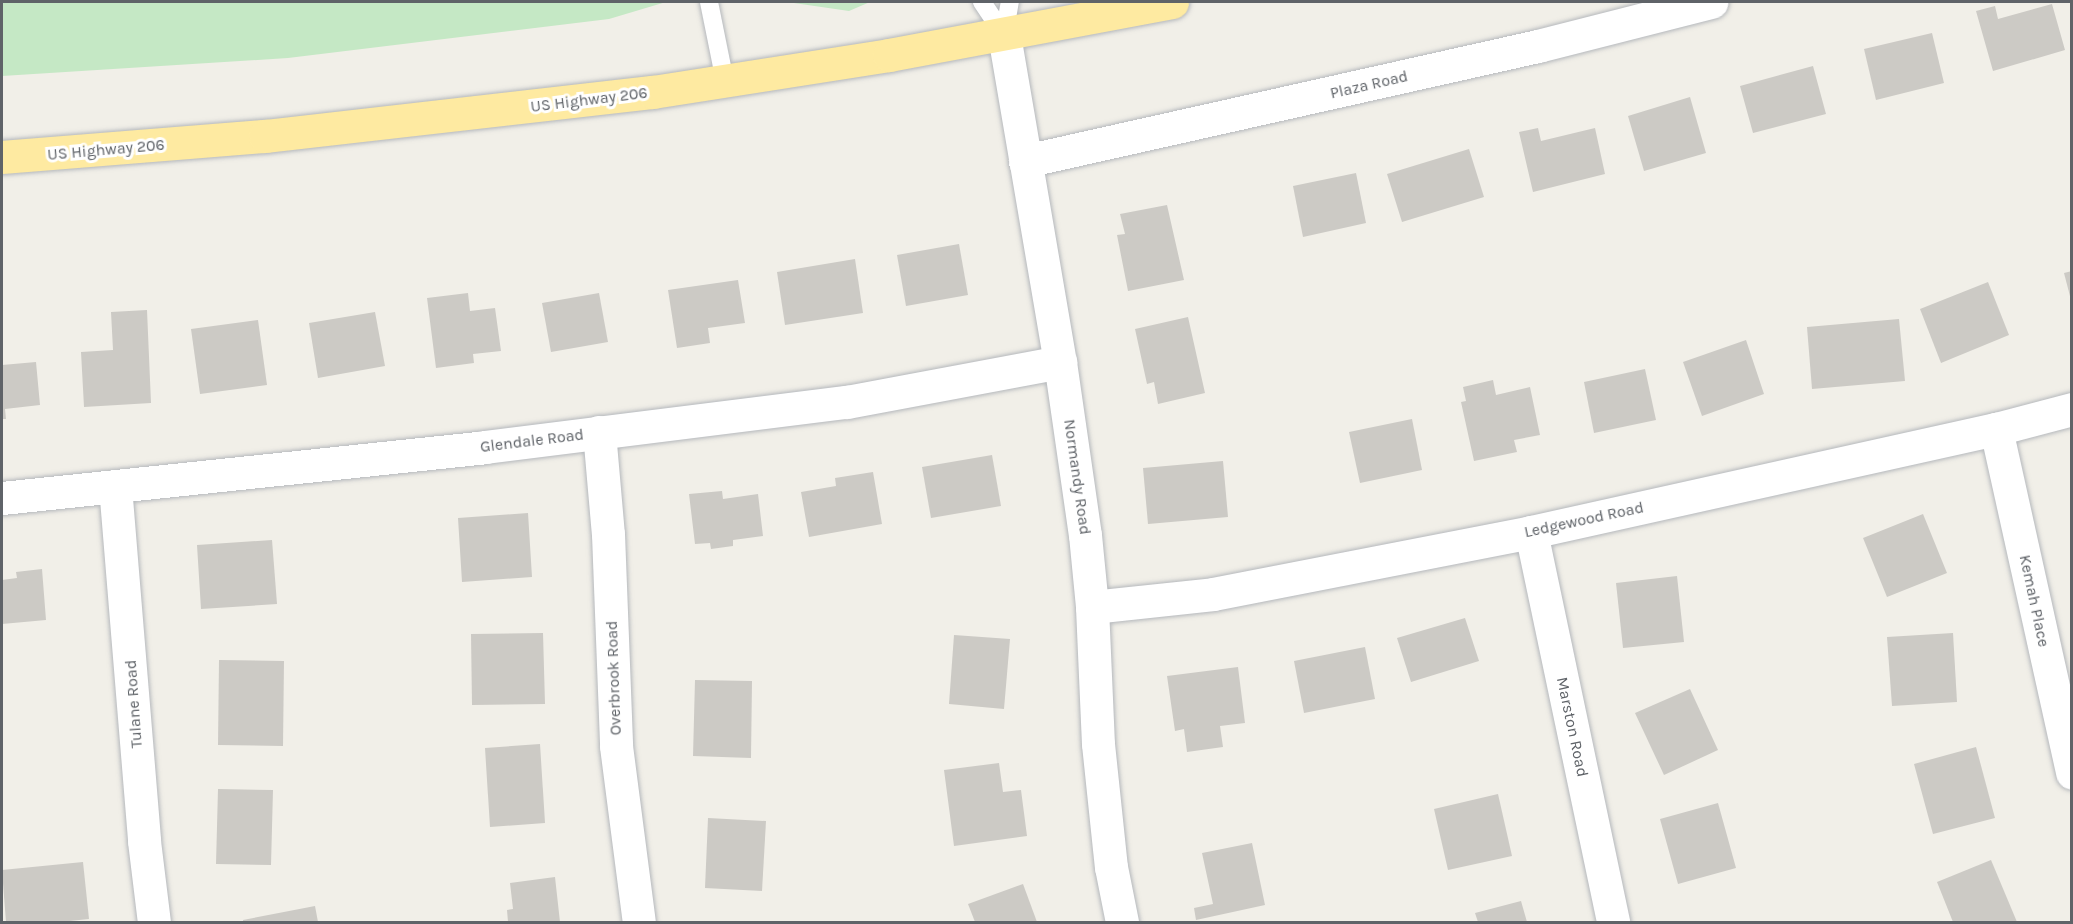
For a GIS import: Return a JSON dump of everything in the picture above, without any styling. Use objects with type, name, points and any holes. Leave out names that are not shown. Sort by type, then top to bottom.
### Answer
[{"type":"highway","name":"US Highway 206","points":[[2,157],[254,137],[459,116],[725,81],[1004,35],[1172,2]]},
{"type":"street","name":"Plaza Road","points":[[1025,161],[1538,46],[1711,2]]},
{"type":"street","name":"Normandy Road","points":[[1004,35],[1060,362],[1085,535],[1092,607],[1098,744],[1112,867],[1122,922]]},
{"type":"street","name":"Glendale Road","points":[[2,498],[599,432],[847,402],[1060,362]]},
{"type":"street","name":"Ledgewood Road","points":[[1092,607],[1213,594],[1531,532],[1996,429],[2072,409]]},
{"type":"street","name":"Kemah Place","points":[[1996,429],[2072,773]]},
{"type":"street","name":"Overbrook Road","points":[[599,432],[608,534],[616,747],[639,922]]},
{"type":"street","name":"Tulane Road","points":[[115,486],[144,841],[154,922]]},
{"type":"street","name":"Marston Road","points":[[1531,532],[1613,922]]},
{"type":"lane","points":[[709,2],[725,81]]},
{"type":"lane","points":[[982,2],[1004,35]]},
{"type":"lane","points":[[1004,35],[1010,2]]},
{"type":"green space","points":[[2,2],[666,2],[609,19],[288,58],[2,76]]},
{"type":"green space","points":[[787,2],[870,2],[849,11]]},
{"type":"building","points":[[2052,4],[2065,50],[1993,71],[1976,11],[1995,6],[1998,19]]},
{"type":"building","points":[[1932,33],[1944,83],[1876,100],[1864,49]]},
{"type":"building","points":[[1813,66],[1826,114],[1753,133],[1740,86]]},
{"type":"building","points":[[1690,97],[1706,153],[1644,171],[1628,116]]},
{"type":"building","points":[[1538,128],[1541,141],[1595,128],[1605,174],[1533,192],[1519,132]]},
{"type":"building","points":[[1469,149],[1484,197],[1402,222],[1387,174]]},
{"type":"building","points":[[1356,173],[1366,223],[1303,237],[1293,186]]},
{"type":"building","points":[[1167,205],[1184,280],[1128,291],[1117,235],[1125,234],[1120,214]]},
{"type":"building","points":[[959,244],[968,295],[906,306],[897,255]]},
{"type":"building","points":[[855,259],[863,313],[785,325],[777,272]]},
{"type":"building","points":[[2072,271],[2072,299],[2071,300],[2064,273]]},
{"type":"building","points":[[738,280],[745,323],[708,328],[710,343],[677,348],[668,290]]},
{"type":"building","points":[[1988,282],[2009,335],[1941,363],[1920,309]]},
{"type":"building","points":[[468,293],[470,311],[495,308],[501,351],[473,354],[474,363],[436,368],[427,298]]},
{"type":"building","points":[[599,293],[608,342],[551,352],[542,303]]},
{"type":"building","points":[[147,310],[151,403],[84,407],[81,352],[113,350],[111,312]]},
{"type":"building","points":[[375,312],[385,366],[318,378],[309,323]]},
{"type":"building","points":[[1188,317],[1205,393],[1158,404],[1154,382],[1147,384],[1135,329]]},
{"type":"building","points":[[1899,319],[1905,381],[1812,389],[1807,327]]},
{"type":"building","points":[[258,320],[267,385],[200,394],[191,329]]},
{"type":"building","points":[[1746,340],[1764,394],[1702,416],[1683,362]]},
{"type":"building","points":[[36,362],[40,405],[5,409],[6,419],[2,419],[2,365]]},
{"type":"building","points":[[1645,369],[1656,420],[1594,433],[1584,382]]},
{"type":"building","points":[[1493,380],[1496,395],[1530,387],[1540,435],[1514,440],[1517,452],[1474,461],[1461,402],[1466,401],[1463,387]]},
{"type":"building","points":[[1412,419],[1422,470],[1360,483],[1349,432]]},
{"type":"building","points":[[992,455],[1001,506],[931,518],[922,467]]},
{"type":"building","points":[[1223,461],[1228,517],[1148,524],[1143,468]]},
{"type":"building","points":[[873,472],[882,524],[809,537],[801,492],[836,486],[835,478]]},
{"type":"building","points":[[722,491],[723,499],[758,494],[763,536],[733,540],[733,546],[711,549],[710,543],[695,544],[689,494]]},
{"type":"building","points":[[528,513],[532,577],[462,582],[458,518]]},
{"type":"building","points":[[1923,514],[1947,573],[1887,597],[1863,538]]},
{"type":"building","points":[[272,540],[277,604],[201,609],[197,545]]},
{"type":"building","points":[[42,569],[46,620],[2,624],[2,580],[17,578],[16,572]]},
{"type":"building","points":[[1677,576],[1684,642],[1623,648],[1616,583]]},
{"type":"building","points":[[1465,618],[1479,661],[1411,682],[1397,638]]},
{"type":"building","points":[[543,633],[545,704],[472,705],[471,634]]},
{"type":"building","points":[[1953,633],[1957,702],[1892,706],[1887,637]]},
{"type":"building","points":[[954,635],[1010,639],[1004,709],[949,704]]},
{"type":"building","points":[[1365,647],[1375,699],[1304,713],[1294,661]]},
{"type":"building","points":[[219,660],[284,661],[283,746],[218,745]]},
{"type":"building","points":[[1238,667],[1245,723],[1220,726],[1223,747],[1187,752],[1184,729],[1175,731],[1167,676]]},
{"type":"building","points":[[695,680],[752,681],[751,758],[693,756]]},
{"type":"building","points":[[1690,689],[1718,750],[1664,775],[1635,713]]},
{"type":"building","points":[[540,744],[545,823],[490,827],[485,748]]},
{"type":"building","points":[[1976,747],[1995,818],[1933,834],[1914,764]]},
{"type":"building","points":[[999,763],[1003,792],[1021,790],[1027,836],[954,846],[944,770]]},
{"type":"building","points":[[218,789],[273,790],[271,865],[216,864]]},
{"type":"building","points":[[1498,794],[1512,856],[1448,870],[1434,809]]},
{"type":"building","points":[[1718,803],[1736,868],[1678,884],[1660,819]]},
{"type":"building","points":[[708,818],[766,821],[762,891],[705,888]]},
{"type":"building","points":[[1252,843],[1265,905],[1196,920],[1194,908],[1213,904],[1202,853]]},
{"type":"building","points":[[1991,860],[2017,922],[1953,922],[1937,882]]},
{"type":"building","points":[[83,862],[89,919],[60,922],[6,922],[2,870]]},
{"type":"building","points":[[555,877],[560,922],[508,922],[507,910],[513,909],[510,883]]},
{"type":"building","points":[[1023,884],[1037,922],[975,922],[968,904]]},
{"type":"building","points":[[1521,901],[1527,922],[1478,922],[1475,913]]},
{"type":"building","points":[[315,906],[318,922],[243,922],[243,920]]}]
